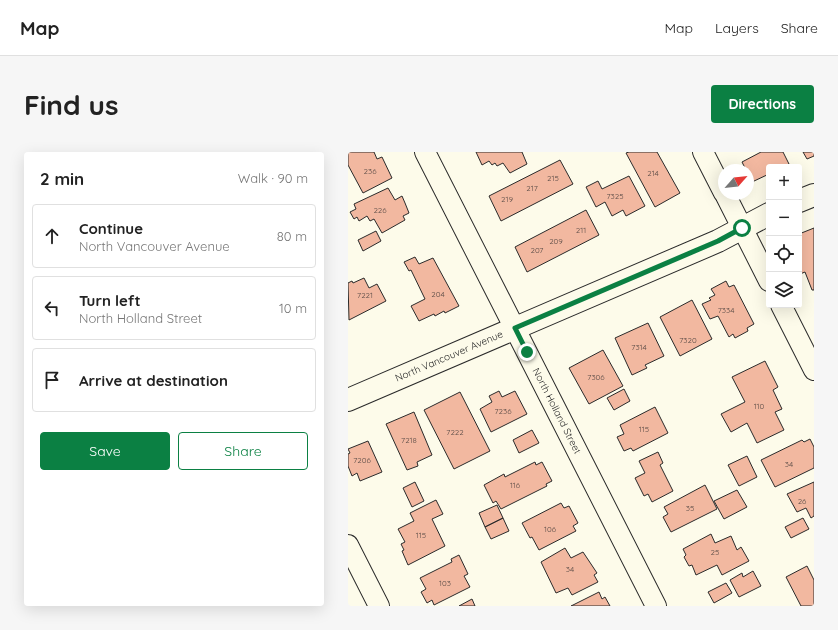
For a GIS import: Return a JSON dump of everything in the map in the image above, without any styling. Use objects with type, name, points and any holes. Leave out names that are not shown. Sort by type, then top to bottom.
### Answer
[{"type":"street","name":"North Holland Street","points":[[425,152],[656,606]]},
{"type":"street","points":[[703,152],[718,181]]},
{"type":"street","points":[[802,200],[814,195]]},
{"type":"street","points":[[728,200],[766,275]]},
{"type":"street","name":"North Vancouver Avenue","points":[[348,400],[718,241],[766,216]]},
{"type":"street","points":[[783,308],[814,370]]},
{"type":"street","points":[[348,545],[379,606]]},
{"type":"building","points":[[348,152],[374,152],[377,159],[382,157],[392,178],[363,193],[348,165]]},
{"type":"building","points":[[476,152],[522,152],[527,164],[510,173],[503,163],[497,166],[495,163],[492,165],[489,161],[482,165]]},
{"type":"building","points":[[657,152],[680,193],[655,207],[626,153]]},
{"type":"building","points":[[761,152],[783,152],[789,164],[766,164],[766,175],[754,181],[754,164],[743,164],[742,162]]},
{"type":"building","points":[[803,152],[814,152],[814,156],[807,159]]},
{"type":"building","points":[[560,160],[573,184],[501,221],[489,196]]},
{"type":"building","points":[[629,176],[645,206],[626,216],[623,210],[612,216],[605,202],[596,207],[586,187],[598,181],[602,189]]},
{"type":"building","points":[[388,188],[395,200],[402,196],[409,213],[403,216],[405,220],[382,233],[374,219],[370,221],[367,216],[359,221],[357,217],[354,219],[350,212],[356,209],[354,204]]},
{"type":"building","points":[[586,210],[599,235],[527,272],[515,247]]},
{"type":"building","points":[[814,228],[814,290],[812,290],[805,272],[802,273],[802,233]]},
{"type":"building","points":[[376,231],[381,241],[363,251],[358,240]]},
{"type":"building","points":[[415,257],[419,264],[433,258],[459,306],[445,313],[444,311],[435,316],[434,314],[419,321],[411,306],[425,299],[411,270],[409,271],[404,262]]},
{"type":"building","points":[[364,278],[369,288],[377,284],[386,301],[349,320],[348,283],[352,281],[353,283]]},
{"type":"building","points":[[726,281],[729,287],[734,285],[754,324],[747,328],[748,331],[735,338],[733,334],[729,337],[718,316],[710,319],[702,304],[711,300],[709,298],[715,295],[711,289]]},
{"type":"building","points":[[692,300],[712,339],[680,356],[660,317]]},
{"type":"building","points":[[648,323],[664,356],[645,365],[647,368],[632,375],[615,338]]},
{"type":"building","points":[[603,350],[623,386],[589,404],[569,368]]},
{"type":"building","points":[[765,361],[778,387],[773,390],[782,409],[775,412],[784,430],[757,443],[747,423],[731,432],[721,414],[745,402],[732,377]]},
{"type":"building","points":[[624,389],[630,401],[614,410],[607,398]]},
{"type":"building","points":[[499,391],[502,397],[515,391],[527,414],[491,432],[480,409],[492,402],[489,396]]},
{"type":"building","points":[[460,392],[490,451],[454,469],[424,410]]},
{"type":"building","points":[[655,407],[668,433],[633,451],[631,448],[624,451],[617,437],[624,434],[620,425]]},
{"type":"building","points":[[414,412],[432,455],[417,462],[418,466],[407,470],[386,424]]},
{"type":"building","points":[[532,430],[539,443],[519,453],[513,440]]},
{"type":"building","points":[[810,439],[814,447],[814,468],[775,487],[761,460],[802,440],[804,442]]},
{"type":"building","points":[[368,441],[382,472],[360,481],[357,473],[352,476],[348,466],[348,454],[350,453],[348,449]]},
{"type":"building","points":[[658,452],[663,463],[660,465],[673,491],[652,502],[648,494],[644,496],[635,478],[645,473],[639,461]]},
{"type":"building","points":[[747,456],[757,477],[739,486],[728,465]]},
{"type":"building","points":[[535,462],[536,465],[542,462],[552,481],[546,484],[547,486],[501,509],[496,501],[493,503],[484,485],[504,474],[505,477]]},
{"type":"building","points":[[415,482],[424,501],[412,507],[403,488]]},
{"type":"building","points":[[814,482],[814,516],[811,518],[806,508],[797,512],[787,494]]},
{"type":"building","points":[[705,485],[717,509],[671,532],[663,517],[668,514],[664,507]]},
{"type":"building","points":[[737,490],[747,507],[724,519],[714,501]]},
{"type":"building","points":[[436,500],[443,514],[432,519],[445,546],[408,565],[402,551],[404,550],[401,544],[405,542],[398,529],[414,521],[410,513]]},
{"type":"building","points":[[561,503],[564,508],[569,506],[578,523],[573,526],[576,531],[539,550],[532,537],[530,538],[522,523]]},
{"type":"building","points":[[497,505],[503,518],[485,527],[479,513]]},
{"type":"building","points":[[503,518],[509,531],[491,539],[485,527]]},
{"type":"building","points":[[803,518],[809,529],[791,538],[785,527]]},
{"type":"building","points":[[711,534],[715,543],[731,536],[737,550],[741,547],[749,561],[722,575],[717,565],[696,575],[692,565],[689,566],[684,557],[686,555],[683,549]]},
{"type":"building","points":[[565,548],[571,558],[583,552],[597,573],[594,575],[598,582],[572,595],[568,588],[556,593],[541,562]]},
{"type":"building","points":[[459,555],[468,574],[464,576],[470,587],[434,605],[432,600],[427,603],[421,592],[426,589],[420,578],[452,562],[451,559]]},
{"type":"building","points":[[807,566],[814,580],[814,606],[801,606],[786,577]]},
{"type":"building","points":[[753,571],[761,586],[739,597],[730,580],[742,573],[743,577]]},
{"type":"building","points":[[726,583],[732,593],[714,603],[708,592]]},
{"type":"building","points":[[599,592],[602,599],[605,597],[610,606],[571,606]]},
{"type":"building","points":[[472,599],[475,606],[459,606]]},
{"type":"route","points":[[527,352],[515,328],[718,241],[742,228]]}]
